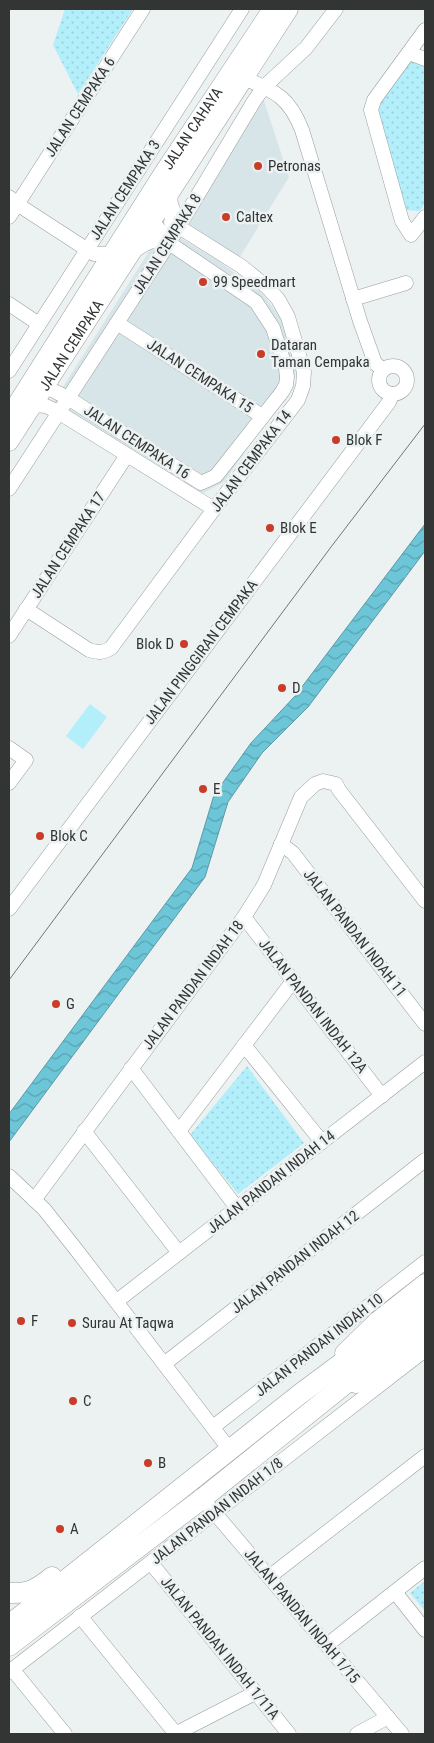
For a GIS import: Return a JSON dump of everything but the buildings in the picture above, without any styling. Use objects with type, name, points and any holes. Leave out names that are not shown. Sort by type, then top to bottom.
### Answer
[{"type":"highway","points":[[9,1646],[111,1556],[185,1486],[300,1394],[425,1301]]},
{"type":"highway","points":[[9,1625],[111,1556],[209,1505],[314,1409],[425,1320]]},
{"type":"highway","points":[[9,1593],[21,1594],[31,1591],[138,1511],[162,1495],[185,1486]]},
{"type":"main road","name":"JALAN CAHAYA","points":[[113,251],[272,9]]},
{"type":"main road","name":"JALAN CAHAYA","points":[[134,249],[289,9]]},
{"type":"main road","points":[[113,251],[144,219],[154,216],[152,202],[161,176]]},
{"type":"main road","points":[[168,195],[169,205],[178,227]]},
{"type":"main road","points":[[134,249],[149,239],[169,243]]},
{"type":"main road","name":"JALAN CEMPAKA","points":[[9,442],[134,249]]},
{"type":"main road","name":"JALAN CEMPAKA","points":[[9,416],[113,251]]},
{"type":"main road","points":[[300,1394],[377,1321],[425,1283]]},
{"type":"main road","points":[[314,1409],[386,1366],[425,1335]]},
{"type":"street","name":"JALAN CEMPAKA 6","points":[[9,217],[13,201],[143,9]]},
{"type":"street","name":"JALAN CEMPAKA 3","points":[[9,371],[39,324],[91,252],[242,9]]},
{"type":"street","name":"JALAN CEMPAKA 8","points":[[9,488],[169,243],[264,87],[306,48],[336,9]]},
{"type":"street","points":[[425,30],[374,100],[371,110],[402,221],[411,235],[425,217]]},
{"type":"street","points":[[409,53],[425,59]]},
{"type":"street","points":[[244,78],[277,94],[287,102],[296,114],[353,299],[375,363],[383,370]]},
{"type":"street","points":[[13,201],[91,252],[100,273]]},
{"type":"street","name":"JALAN CEMPAKA 14","points":[[26,609],[89,650],[96,653],[104,652],[111,648],[298,400],[303,386],[304,372],[288,317],[278,300],[267,287],[240,266],[178,227],[154,216]]},
{"type":"street","name":"JALAN CEMPAKA 15","points":[[116,323],[262,416],[286,385],[286,369],[273,328],[256,302],[250,296],[169,243],[154,216]]},
{"type":"street","points":[[91,252],[113,251]]},
{"type":"street","points":[[353,299],[406,283]]},
{"type":"street","points":[[9,304],[39,324]]},
{"type":"street","points":[[395,366],[406,374],[406,384],[397,394],[383,391],[378,382],[378,378],[383,370],[386,367],[395,366]]},
{"type":"street","name":"JALAN CEMPAKA 16","points":[[44,386],[68,398],[201,483],[216,476],[262,416]]},
{"type":"street","name":"JALAN PINGGIRAN CEMPAKA","points":[[9,909],[389,402],[392,394]]},
{"type":"street","name":"JALAN CEMPAKA 16","points":[[33,405],[46,406],[58,412],[214,509]]},
{"type":"street","name":"JALAN CEMPAKA 17","points":[[9,636],[127,455]]},
{"type":"street","points":[[9,748],[26,760],[9,783]]},
{"type":"street","name":"JALAN PANDAN INDAH 18","points":[[34,1200],[244,917],[264,885],[302,797],[315,784],[323,781],[336,784],[425,901]]},
{"type":"street","name":"JALAN PANDAN INDAH 11","points":[[281,844],[293,853],[425,1024]]},
{"type":"street","name":"JALAN PANDAN INDAH 12A","points":[[244,917],[382,1096]]},
{"type":"street","points":[[179,1131],[293,981]]},
{"type":"street","points":[[244,1045],[322,1142]]},
{"type":"street","name":"JALAN PANDAN INDAH 14","points":[[117,1301],[425,1062]]},
{"type":"street","points":[[131,1068],[237,1208]]},
{"type":"street","points":[[84,1132],[179,1253]]},
{"type":"street","name":"JALAN PANDAN INDAH 12","points":[[164,1364],[425,1160]]},
{"type":"street","points":[[9,1176],[56,1225],[117,1301],[230,1450]]},
{"type":"street","name":"JALAN PANDAN INDAH 10","points":[[213,1427],[425,1262]]},
{"type":"street","name":"JALAN PANDAN INDAH 1/8","points":[[10,1670],[151,1563],[209,1505],[425,1350]]},
{"type":"street","points":[[269,1577],[425,1456]]},
{"type":"street","name":"JALAN PANDAN INDAH 1/15","points":[[209,1505],[402,1734]]},
{"type":"street","name":"JALAN PANDAN INDAH 1/11A","points":[[151,1563],[289,1734]]},
{"type":"street","points":[[327,1645],[425,1568]]},
{"type":"street","points":[[395,1592],[425,1630]]},
{"type":"street","points":[[80,1616],[176,1734],[255,1693]]},
{"type":"street","points":[[10,1670],[65,1734]]},
{"type":"street","points":[[356,1734],[388,1718]]},
{"type":"shaded area","points":[[65,9],[133,9],[78,94],[53,45]]},
{"type":"shaded area","points":[[411,60],[425,65],[425,203],[420,211],[405,210],[377,105]]},
{"type":"shaded area","points":[[262,95],[289,177],[238,260],[183,226]]},
{"type":"shaded area","points":[[164,228],[220,262],[262,293],[280,317],[297,366],[293,384],[224,482],[203,493],[54,401]]},
{"type":"shaded area","points":[[90,704],[107,717],[83,749],[66,736]]},
{"type":"shaded area","points":[[247,1066],[304,1143],[238,1194],[190,1135]]},
{"type":"shaded area","points":[[425,1581],[425,1611],[410,1593]]},
{"type":"water","points":[[425,524],[425,551],[308,707],[262,753],[228,802],[205,877],[9,1142],[9,1114],[192,868],[214,795],[251,743],[295,696]]},
{"type":"tram line","points":[[9,980],[331,547],[425,424]]},
{"type":"place","name":"Petronas","points":[[258,166]]},
{"type":"place","name":"Caltex","points":[[226,217]]},
{"type":"place","name":"99 Speedmart","points":[[203,282]]},
{"type":"place","name":"Dataran Taman Cempaka","points":[[261,354]]},
{"type":"place","name":"Blok F","points":[[336,440]]},
{"type":"place","name":"Blok E","points":[[270,528]]},
{"type":"place","name":"Blok D","points":[[184,644]]},
{"type":"place","name":"D","points":[[282,688]]},
{"type":"place","name":"E","points":[[203,789]]},
{"type":"place","name":"Blok C","points":[[40,836]]},
{"type":"place","name":"G","points":[[56,1004]]},
{"type":"place","name":"F","points":[[21,1321]]},
{"type":"place","name":"Surau At Taqwa","points":[[72,1323]]},
{"type":"place","name":"C","points":[[73,1401]]},
{"type":"place","name":"B","points":[[148,1463]]},
{"type":"place","name":"A","points":[[60,1529]]}]
